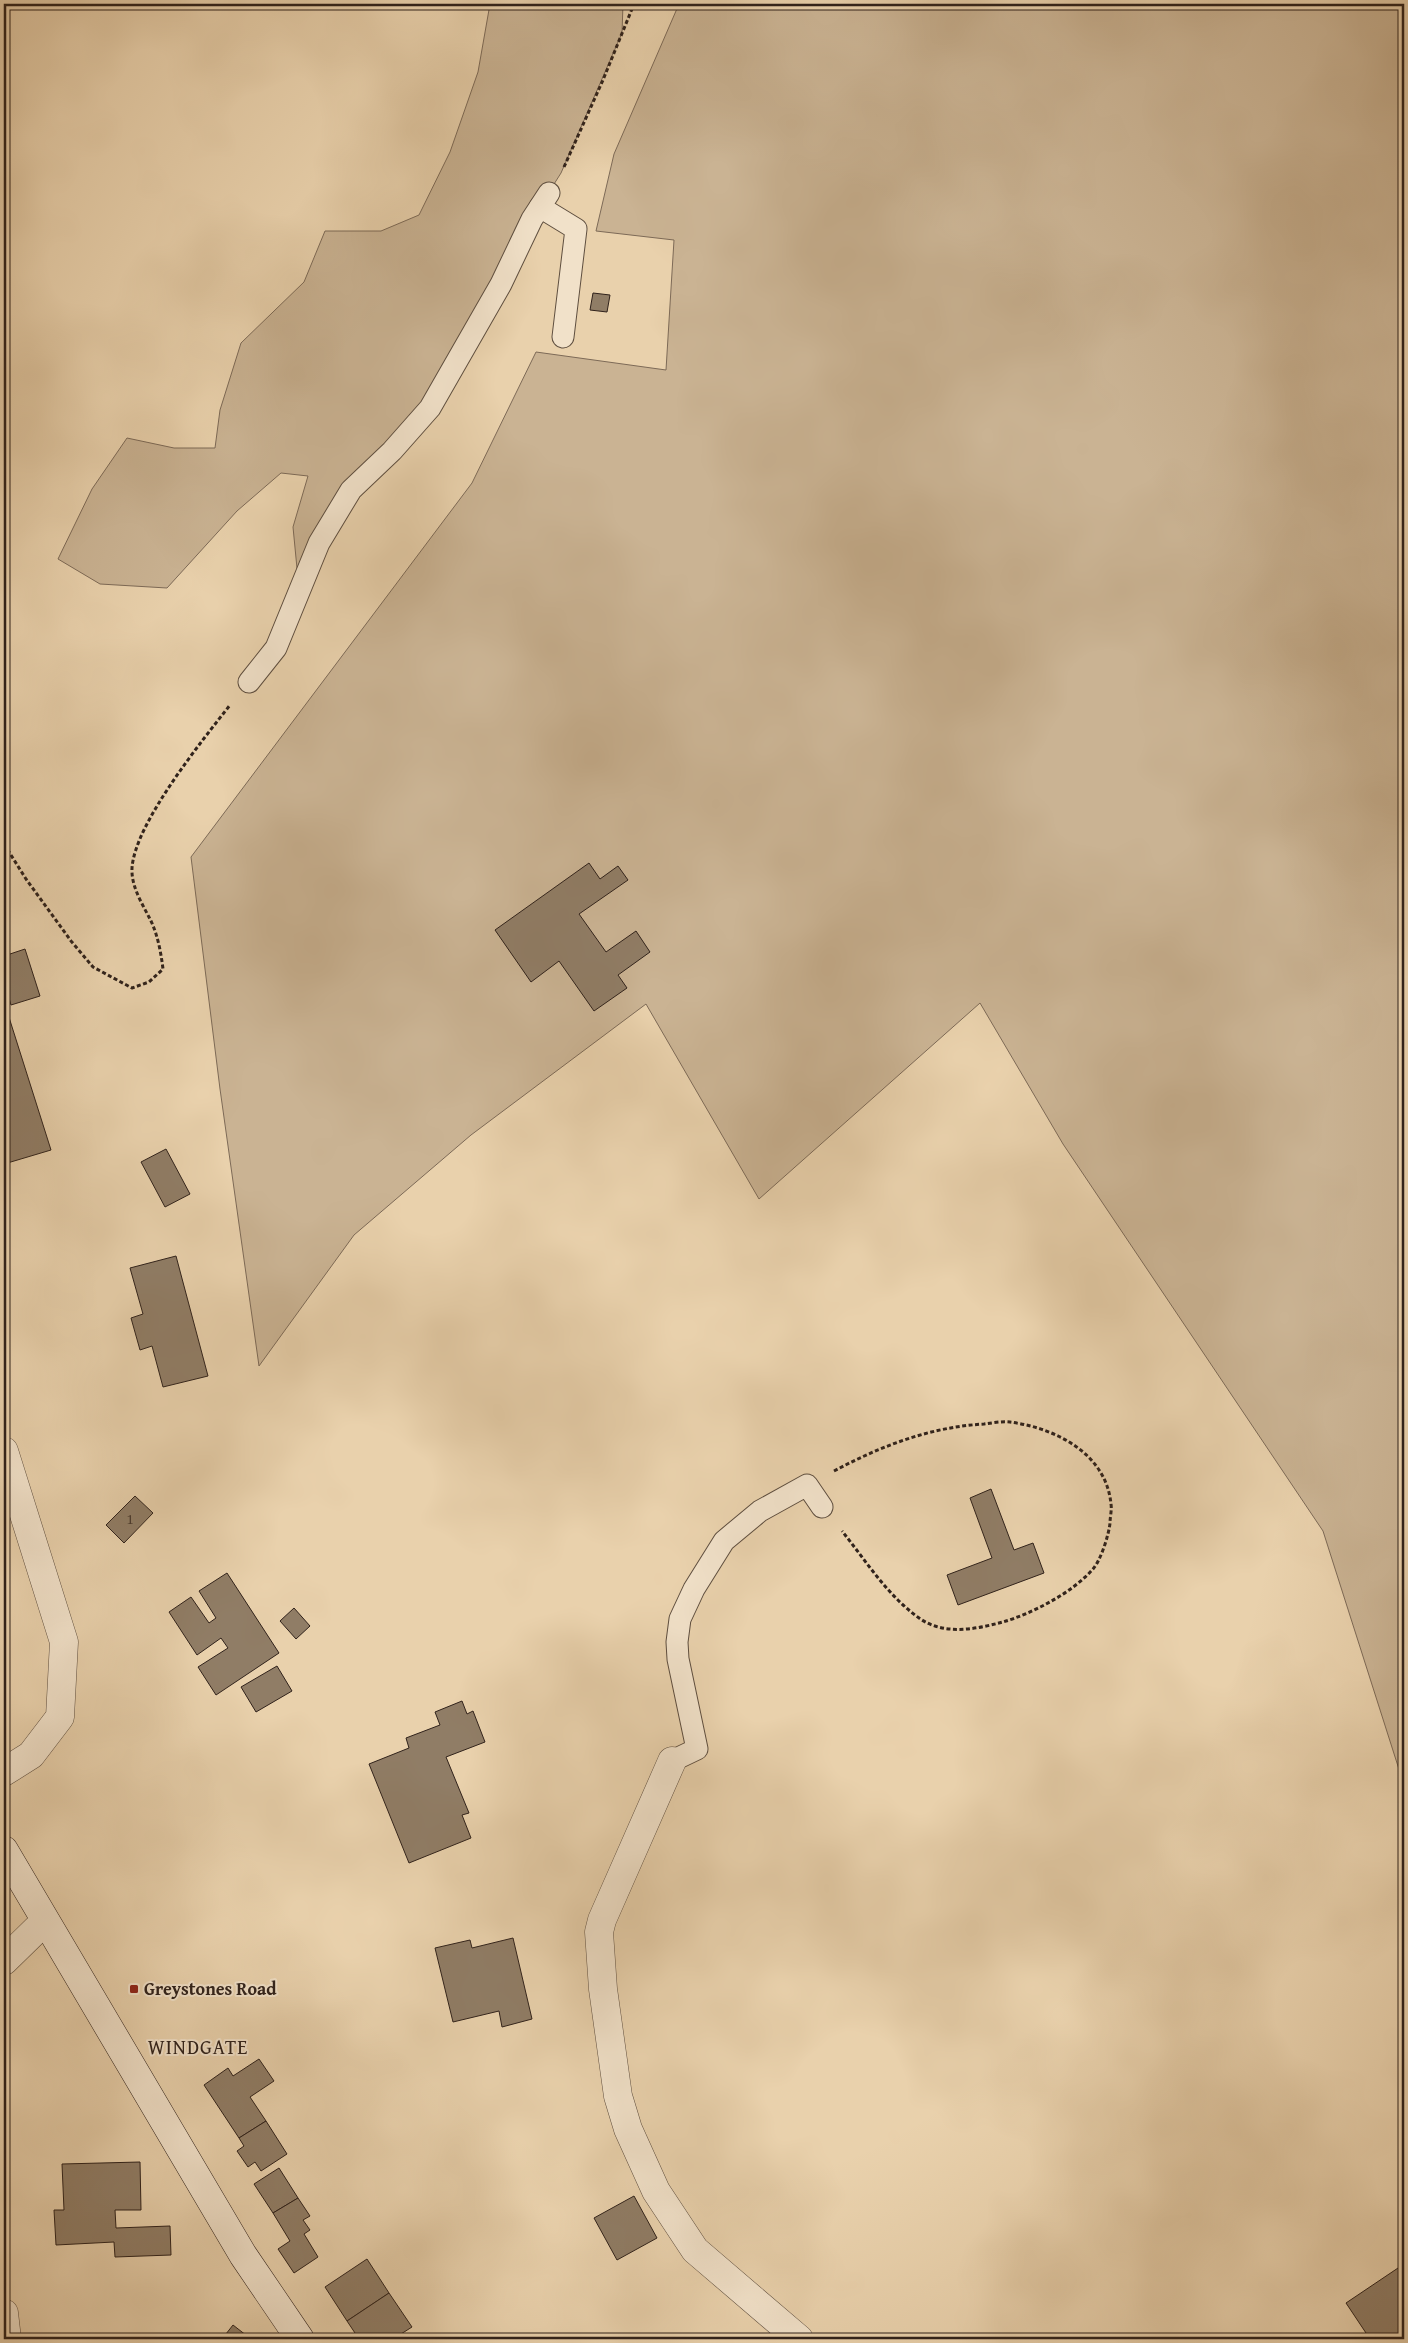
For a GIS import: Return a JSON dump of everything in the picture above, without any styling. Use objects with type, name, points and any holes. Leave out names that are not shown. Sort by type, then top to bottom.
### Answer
[{"type":"street","points":[[4,1451],[64,1642],[60,1718],[31,1755],[4,1772]]},
{"type":"street","points":[[672,1761],[602,1920],[599,1932],[603,1989],[618,2096],[628,2128],[656,2191],[695,2250],[799,2339]]},
{"type":"street","points":[[4,1850],[242,2255],[300,2339]]},
{"type":"street","points":[[4,1961],[45,1921]]},
{"type":"street","points":[[4,2313],[7,2339]]},
{"type":"lane","points":[[249,682],[276,648],[319,543],[351,490],[392,451],[430,408],[501,284],[517,248],[544,200],[576,229],[562,337]]},
{"type":"lane","points":[[672,1761],[697,1750],[677,1642],[680,1619],[694,1589],[724,1541],[760,1511],[807,1486],[822,1507]]},
{"type":"path","points":[[544,200],[561,173],[573,148],[634,4]]},
{"type":"path","points":[[4,844],[26,879],[71,941],[93,967],[132,988],[149,982],[163,969],[160,951],[151,922],[139,901],[132,868],[140,839],[166,791],[249,682]]},
{"type":"path","points":[[807,1486],[867,1454],[919,1434],[963,1425],[1009,1422],[1062,1436],[1077,1447],[1091,1459],[1104,1482],[1111,1504],[1109,1532],[1094,1568],[1060,1596],[1026,1616],[984,1627],[959,1630],[940,1628],[920,1619],[877,1579],[822,1507]]},
{"type":"shaded area","points":[[490,4],[623,4],[622,33],[561,173],[532,219],[454,367],[351,490],[299,589],[293,527],[308,476],[281,473],[237,511],[167,588],[100,584],[58,559],[92,489],[127,438],[174,448],[215,448],[220,410],[241,343],[304,282],[325,231],[381,231],[419,215],[450,152],[478,72]]},
{"type":"shaded area","points":[[679,4],[1404,4],[1404,1785],[1323,1531],[1063,1144],[980,1003],[759,1199],[646,1004],[471,1135],[354,1235],[259,1366],[220,1089],[191,857],[472,483],[536,352],[666,370],[674,240],[596,231],[614,154]]},
{"type":"building","points":[[593,293],[610,295],[607,312],[590,310]]},
{"type":"building","points":[[589,863],[600,879],[618,866],[628,880],[579,914],[606,952],[636,931],[650,952],[618,975],[627,988],[594,1011],[559,961],[531,982],[495,930]]},
{"type":"building","points":[[25,949],[40,996],[11,1005],[4,981],[4,956]]},
{"type":"building","points":[[7,1011],[51,1150],[4,1164],[4,1012]]},
{"type":"building","points":[[166,1149],[190,1194],[165,1207],[141,1162]]},
{"type":"building","points":[[176,1256],[208,1376],[163,1387],[152,1346],[140,1350],[131,1318],[143,1314],[130,1268]]},
{"type":"building","points":[[991,1489],[1014,1550],[1033,1543],[1044,1573],[958,1605],[947,1575],[992,1558],[970,1498]]},
{"type":"building","points":[[135,1496],[153,1513],[124,1543],[106,1525]]},
{"type":"building","points":[[227,1573],[279,1653],[216,1695],[198,1667],[228,1648],[221,1638],[197,1655],[169,1612],[191,1597],[209,1623],[216,1618],[199,1591]]},
{"type":"building","points":[[294,1608],[310,1626],[296,1639],[280,1621]]},
{"type":"building","points":[[277,1666],[292,1691],[256,1712],[241,1687]]},
{"type":"building","points":[[462,1701],[467,1714],[473,1711],[485,1742],[446,1757],[469,1813],[462,1815],[471,1838],[409,1863],[369,1764],[409,1748],[406,1738],[440,1725],[435,1712]]},
{"type":"building","points":[[513,1938],[532,2019],[502,2027],[499,2011],[453,2022],[435,1948],[470,1940],[472,1948]]},
{"type":"building","points":[[259,2059],[274,2081],[250,2097],[266,2121],[239,2138],[204,2085],[228,2068],[233,2076]]},
{"type":"building","points":[[266,2121],[287,2154],[261,2171],[255,2162],[248,2167],[237,2151],[244,2146],[239,2138]]},
{"type":"building","points":[[140,2162],[141,2210],[115,2210],[116,2228],[170,2226],[171,2255],[115,2257],[114,2242],[56,2245],[54,2210],[64,2210],[62,2164]]},
{"type":"building","points":[[279,2168],[298,2198],[273,2213],[254,2184]]},
{"type":"building","points":[[634,2196],[657,2238],[617,2260],[594,2218]]},
{"type":"building","points":[[298,2198],[310,2216],[303,2220],[310,2230],[304,2234],[318,2257],[294,2273],[278,2249],[290,2241],[273,2213]]},
{"type":"building","points":[[367,2259],[389,2293],[347,2321],[325,2287]]},
{"type":"building","points":[[1404,2264],[1404,2330],[1391,2339],[1370,2339],[1346,2303]]},
{"type":"building","points":[[389,2293],[412,2327],[393,2339],[359,2339],[347,2321]]},
{"type":"building","points":[[233,2325],[251,2339],[222,2339]]},
{"type":"place","name":"Greystones Road","points":[[134,1989]]},
{"type":"district","name":"WINDGATE","points":[[198,2047]]}]
